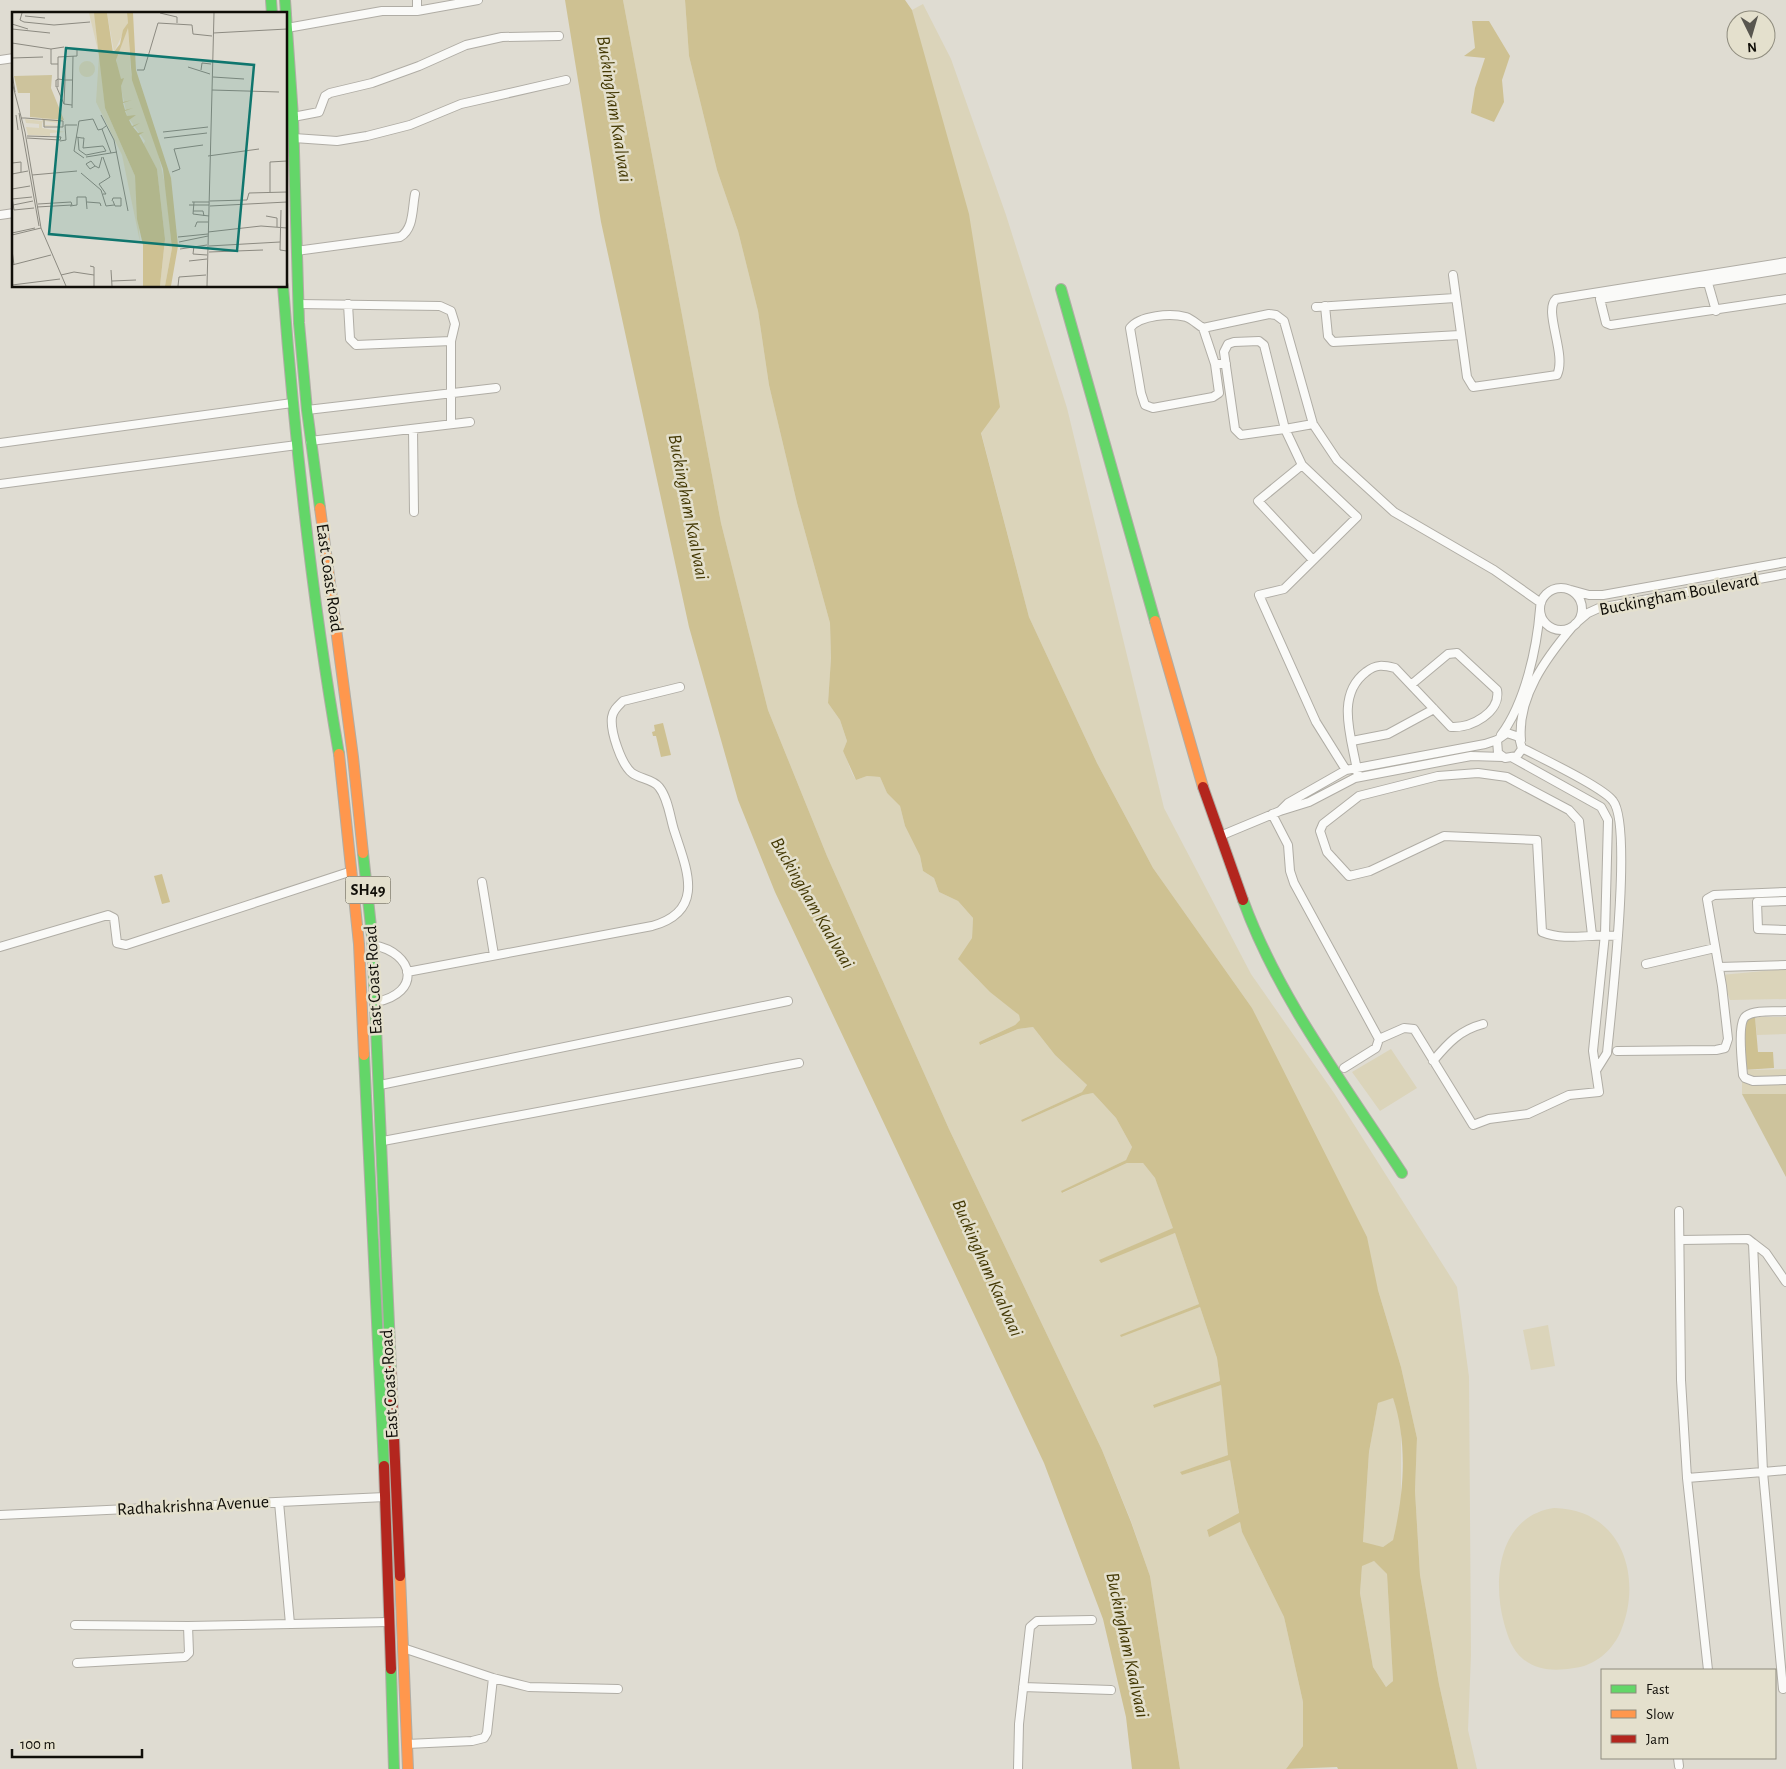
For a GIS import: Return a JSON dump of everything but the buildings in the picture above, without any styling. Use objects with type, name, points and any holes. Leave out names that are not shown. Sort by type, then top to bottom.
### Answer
[{"type":"main road","name":"East Coast Road","points":[[288,43],[294,138],[290,152],[298,304],[307,410],[353,756],[373,944],[383,1141],[385,1264],[408,1769]]},
{"type":"main road","name":"East Coast Road","points":[[283,288],[292,404],[320,647],[339,756],[359,944],[385,1497],[394,1769]]},
{"type":"main road","points":[[1061,289],[1148,601],[1201,782],[1258,941],[1304,1023],[1402,1173]]},
{"type":"street","points":[[417,0],[417,11]]},
{"type":"street","points":[[288,28],[382,11],[417,11],[478,0]]},
{"type":"street","points":[[293,117],[319,112],[325,96],[330,93],[372,83],[419,66],[466,45],[502,37],[559,36]]},
{"type":"street","points":[[294,138],[338,141],[368,136],[410,125],[461,104],[566,80]]},
{"type":"street","points":[[296,251],[400,236],[406,233],[410,226],[414,194]]},
{"type":"street","points":[[1453,275],[1467,377],[1473,387],[1557,375],[1561,361],[1551,307],[1556,298],[1786,262]]},
{"type":"street","points":[[1786,269],[1600,299],[1606,323],[1611,325],[1716,311],[1786,299]]},
{"type":"street","points":[[1708,283],[1716,311]]},
{"type":"street","points":[[1455,298],[1321,306],[1328,336],[1334,342],[1460,335]]},
{"type":"street","points":[[298,304],[445,307],[454,316],[455,324],[451,341],[451,424]]},
{"type":"street","points":[[348,304],[350,339],[356,345],[451,341]]},
{"type":"street","points":[[1203,328],[1269,314],[1280,317],[1284,321],[1313,424],[1337,460],[1394,512],[1494,570],[1540,606],[1544,621],[1552,628],[1565,629],[1574,624]]},
{"type":"street","points":[[1168,316],[1187,317],[1203,328],[1215,364],[1219,393],[1213,398],[1153,408],[1145,405],[1140,393],[1130,328],[1134,323],[1145,319],[1168,316]]},
{"type":"street","points":[[1313,424],[1286,429],[1238,434],[1235,428],[1224,352],[1228,344],[1259,341],[1263,344],[1286,429],[1302,465],[1357,517],[1284,589],[1259,595],[1316,722],[1346,770]]},
{"type":"street","points":[[1215,364],[1226,364]]},
{"type":"street","points":[[307,410],[496,388]]},
{"type":"street","points":[[0,443],[292,404]]},
{"type":"street","points":[[310,441],[470,422]]},
{"type":"street","points":[[413,429],[414,512]]},
{"type":"street","points":[[0,484],[297,445]]},
{"type":"street","points":[[1302,465],[1258,501],[1313,560]]},
{"type":"street","name":"Buckingham Boulevard","points":[[1540,606],[1546,594],[1554,588],[1589,595],[1603,595],[1786,562]]},
{"type":"street","points":[[1763,566],[1765,578]]},
{"type":"street","name":"Buckingham Boulevard","points":[[1574,624],[1588,613],[1600,608],[1786,574]]},
{"type":"street","name":"Buckingham Boulevard","points":[[1521,744],[1522,713],[1530,691],[1548,659],[1580,618],[1582,607],[1579,598],[1571,590]]},
{"type":"street","points":[[1504,757],[1497,749],[1499,739],[1513,714],[1526,677],[1536,637],[1540,606]]},
{"type":"street","points":[[1358,777],[1346,706],[1358,678],[1374,666],[1385,665],[1394,668],[1412,684],[1451,727],[1470,725],[1493,710],[1498,698],[1497,690],[1457,653],[1448,654],[1412,684]]},
{"type":"street","points":[[406,972],[652,926],[674,918],[683,910],[688,889],[687,869],[663,794],[655,783],[630,771],[618,748],[612,720],[616,708],[623,701],[680,687]]},
{"type":"street","points":[[1352,741],[1388,734],[1434,709]]},
{"type":"street","points":[[1280,811],[1288,803],[1346,770],[1499,739],[1511,733],[1521,744],[1611,798],[1618,810],[1622,853],[1618,936],[1607,1053],[1597,1069]]},
{"type":"street","points":[[1513,758],[1520,753],[1521,744]]},
{"type":"street","points":[[1220,836],[1272,814],[1309,802],[1338,785],[1358,777],[1471,756],[1513,758],[1601,807],[1605,812],[1609,827],[1605,934],[1593,1051],[1599,1092],[1569,1094],[1528,1114],[1483,1120],[1473,1125],[1414,1029],[1404,1028],[1379,1039]]},
{"type":"street","points":[[1548,778],[1556,766]]},
{"type":"street","points":[[1592,935],[1579,821],[1569,810],[1507,777],[1478,772],[1438,776],[1359,796],[1324,824],[1320,831],[1327,852],[1349,876],[1370,872],[1444,836],[1538,840],[1542,932],[1557,938],[1605,934],[1618,936]]},
{"type":"street","points":[[1272,814],[1288,845],[1290,871],[1294,883],[1379,1039],[1376,1048],[1344,1068]]},
{"type":"street","points":[[0,947],[108,914],[114,918],[117,943],[126,945],[352,871]]},
{"type":"street","points":[[482,882],[494,955]]},
{"type":"street","points":[[1617,1051],[1725,1048],[1728,1039],[1719,967],[1706,904],[1709,896],[1786,892]]},
{"type":"street","points":[[1786,901],[1757,902],[1756,906],[1758,929],[1786,930]]},
{"type":"street","points":[[373,944],[385,947],[398,955],[406,972],[404,988],[401,993],[395,997],[376,1002]]},
{"type":"street","points":[[1646,964],[1715,948]]},
{"type":"street","points":[[1719,967],[1786,964]]},
{"type":"street","points":[[380,1084],[788,1001]]},
{"type":"street","points":[[1786,1012],[1754,1012],[1747,1015],[1741,1024],[1743,1075],[1745,1078],[1753,1081],[1786,1080]]},
{"type":"street","points":[[1433,1061],[1456,1036],[1468,1028],[1483,1024]]},
{"type":"street","points":[[383,1141],[799,1063]]},
{"type":"street","points":[[1679,1211],[1681,1240],[1681,1380],[1687,1478],[1708,1669]]},
{"type":"street","points":[[1681,1240],[1748,1239],[1766,1253],[1786,1282]]},
{"type":"street","points":[[1753,1243],[1763,1472],[1781,1689]]},
{"type":"street","points":[[1687,1478],[1786,1470]]},
{"type":"street","name":"Radhakrishna Avenue","points":[[0,1515],[385,1497]]},
{"type":"street","points":[[279,1502],[290,1624]]},
{"type":"street","points":[[1018,1769],[1023,1687],[1030,1627],[1037,1621],[1092,1620]]},
{"type":"street","points":[[75,1625],[188,1626],[389,1622]]},
{"type":"street","points":[[77,1663],[185,1658],[189,1653],[188,1626]]},
{"type":"street","points":[[403,1648],[493,1678],[529,1687],[618,1689]]},
{"type":"street","points":[[407,1744],[472,1741],[484,1738],[487,1733],[493,1678]]},
{"type":"street","points":[[1023,1687],[1111,1690]]},
{"type":"shaded area","points":[[623,0],[685,0],[689,56],[717,170],[738,231],[758,311],[769,385],[797,503],[830,623],[831,658],[828,703],[840,720],[847,741],[843,751],[852,773],[856,780],[867,776],[880,777],[887,793],[900,806],[905,826],[920,856],[923,871],[934,878],[939,892],[958,901],[973,918],[972,938],[964,952],[977,979],[1019,1015],[1020,1020],[1015,1025],[979,1042],[981,1045],[1018,1029],[1033,1027],[1055,1055],[1087,1085],[1082,1092],[1021,1120],[1022,1122],[1083,1095],[1093,1093],[1116,1118],[1132,1147],[1126,1160],[1062,1191],[1063,1193],[1127,1163],[1143,1163],[1155,1178],[1174,1228],[1100,1260],[1100,1262],[1175,1233],[1199,1304],[1121,1335],[1200,1307],[1217,1358],[1220,1381],[1153,1406],[1154,1408],[1221,1385],[1229,1455],[1181,1472],[1182,1475],[1230,1460],[1239,1514],[1207,1531],[1209,1536],[1240,1522],[1242,1532],[1284,1617],[1303,1702],[1303,1746],[1286,1769],[1180,1769],[1150,1576],[1131,1521],[1102,1450],[949,1129],[827,856],[768,710],[721,523]]},
{"type":"shaded area","points":[[923,4],[951,59],[1006,215],[1067,408],[1164,808],[1251,974],[1334,1093],[1457,1287],[1469,1377],[1471,1655],[1468,1730],[1477,1769],[1458,1769],[1439,1684],[1420,1575],[1415,1491],[1417,1438],[1401,1367],[1378,1290],[1252,1008],[1153,868],[1097,763],[1029,617],[981,432],[912,10]]},
{"type":"shaded area","points":[[1786,969],[1786,999],[1730,1000],[1721,975]]},
{"type":"shaded area","points":[[1755,1017],[1786,1017],[1786,1034],[1757,1035]]},
{"type":"shaded area","points":[[1391,1049],[1417,1088],[1380,1111],[1352,1072]]},
{"type":"shaded area","points":[[1786,1069],[1786,1094],[1742,1094],[1742,1070]]},
{"type":"shaded area","points":[[1742,1094],[1786,1094],[1786,1177]]},
{"type":"shaded area","points":[[1548,1325],[1555,1366],[1531,1370],[1523,1330]]},
{"type":"shaded area","points":[[1393,1397],[1401,1422],[1401,1508],[1393,1540],[1383,1547],[1363,1543],[1369,1452],[1378,1403]]},
{"type":"shaded area","points":[[1554,1508],[1577,1511],[1596,1520],[1611,1533],[1622,1550],[1628,1570],[1629,1590],[1627,1612],[1620,1633],[1607,1652],[1595,1661],[1581,1667],[1561,1670],[1535,1666],[1516,1652],[1504,1623],[1500,1606],[1499,1588],[1500,1569],[1504,1552],[1511,1536],[1521,1523],[1536,1513]]},
{"type":"shaded area","points":[[1374,1561],[1387,1574],[1393,1681],[1386,1687],[1373,1667],[1360,1593],[1362,1565]]},
{"type":"water","name":"Buckingham Kaalvaai","points":[[565,0],[623,0],[721,523],[768,710],[827,856],[949,1129],[1102,1450],[1131,1522],[1150,1576],[1180,1769],[1132,1769],[1126,1717],[1103,1619],[1044,1463],[775,892],[738,800],[689,627],[601,222]]},
{"type":"water","points":[[685,0],[905,0],[912,10],[969,214],[1000,407],[981,433],[1029,617],[1097,763],[1153,868],[1252,1008],[1367,1237],[1378,1290],[1401,1367],[1417,1438],[1415,1491],[1420,1575],[1439,1684],[1458,1769],[1338,1769],[1337,1767],[1286,1769],[1303,1746],[1303,1702],[1284,1617],[1242,1532],[1240,1522],[1209,1537],[1207,1530],[1239,1513],[1230,1460],[1182,1475],[1180,1472],[1228,1455],[1221,1385],[1154,1408],[1153,1405],[1220,1381],[1217,1358],[1200,1307],[1121,1337],[1120,1335],[1199,1304],[1175,1233],[1101,1263],[1099,1260],[1173,1228],[1155,1178],[1143,1163],[1127,1163],[1062,1193],[1061,1191],[1126,1160],[1132,1147],[1116,1118],[1093,1093],[1083,1095],[1022,1122],[1021,1120],[1082,1092],[1087,1085],[1055,1055],[1033,1027],[1018,1029],[980,1045],[979,1042],[1015,1025],[1020,1020],[1019,1015],[990,992],[958,959],[972,938],[973,918],[958,901],[939,892],[934,878],[923,871],[920,856],[905,826],[900,806],[887,793],[880,777],[867,776],[856,780],[843,751],[847,741],[840,720],[828,703],[831,658],[830,623],[797,503],[769,385],[758,311],[738,231],[717,170],[689,56]],"holes":[[[1393,1398],[1401,1432],[1402,1487],[1393,1540],[1383,1547],[1363,1542],[1369,1452],[1378,1403]],[[1374,1561],[1387,1574],[1393,1681],[1386,1687],[1373,1667],[1360,1593],[1362,1566]]]},
{"type":"water","points":[[1472,21],[1489,21],[1510,56],[1502,80],[1504,102],[1494,122],[1471,113],[1475,88],[1485,58],[1464,56],[1475,48]]},
{"type":"water","points":[[663,723],[671,755],[661,757],[656,736],[653,736],[652,732],[655,731],[654,725]]},
{"type":"water","points":[[162,874],[170,902],[162,904],[154,876]]},
{"type":"water","points":[[1755,1017],[1758,1052],[1773,1052],[1774,1068],[1742,1070],[1745,1054],[1744,1018]]},
{"type":"traffic: fast","points":[[271,0],[272,12]]},
{"type":"traffic: fast","points":[[285,0],[286,12]]},
{"type":"traffic: fast","points":[[288,44],[293,117],[299,323],[307,410],[320,508]]},
{"type":"traffic: fast","points":[[283,288],[305,521],[329,696],[339,754]]},
{"type":"traffic: fast","points":[[1061,289],[1155,621]]},
{"type":"traffic: fast","points":[[363,853],[372,936],[391,1370]]},
{"type":"traffic: fast","points":[[1243,900],[1258,937],[1294,1007],[1402,1173]]},
{"type":"traffic: fast","points":[[364,1055],[384,1466]]},
{"type":"traffic: fast","points":[[391,1669],[394,1769]]},
{"type":"traffic: slow","points":[[320,508],[353,757],[363,853]]},
{"type":"traffic: slow","points":[[1155,621],[1203,787]]},
{"type":"traffic: slow","points":[[339,754],[359,944],[364,1055]]},
{"type":"traffic: slow","points":[[400,1576],[408,1769]]},
{"type":"traffic: jam","points":[[1203,787],[1243,900]]},
{"type":"traffic: jam","points":[[391,1370],[400,1576]]},
{"type":"traffic: jam","points":[[384,1466],[391,1669]]}]
